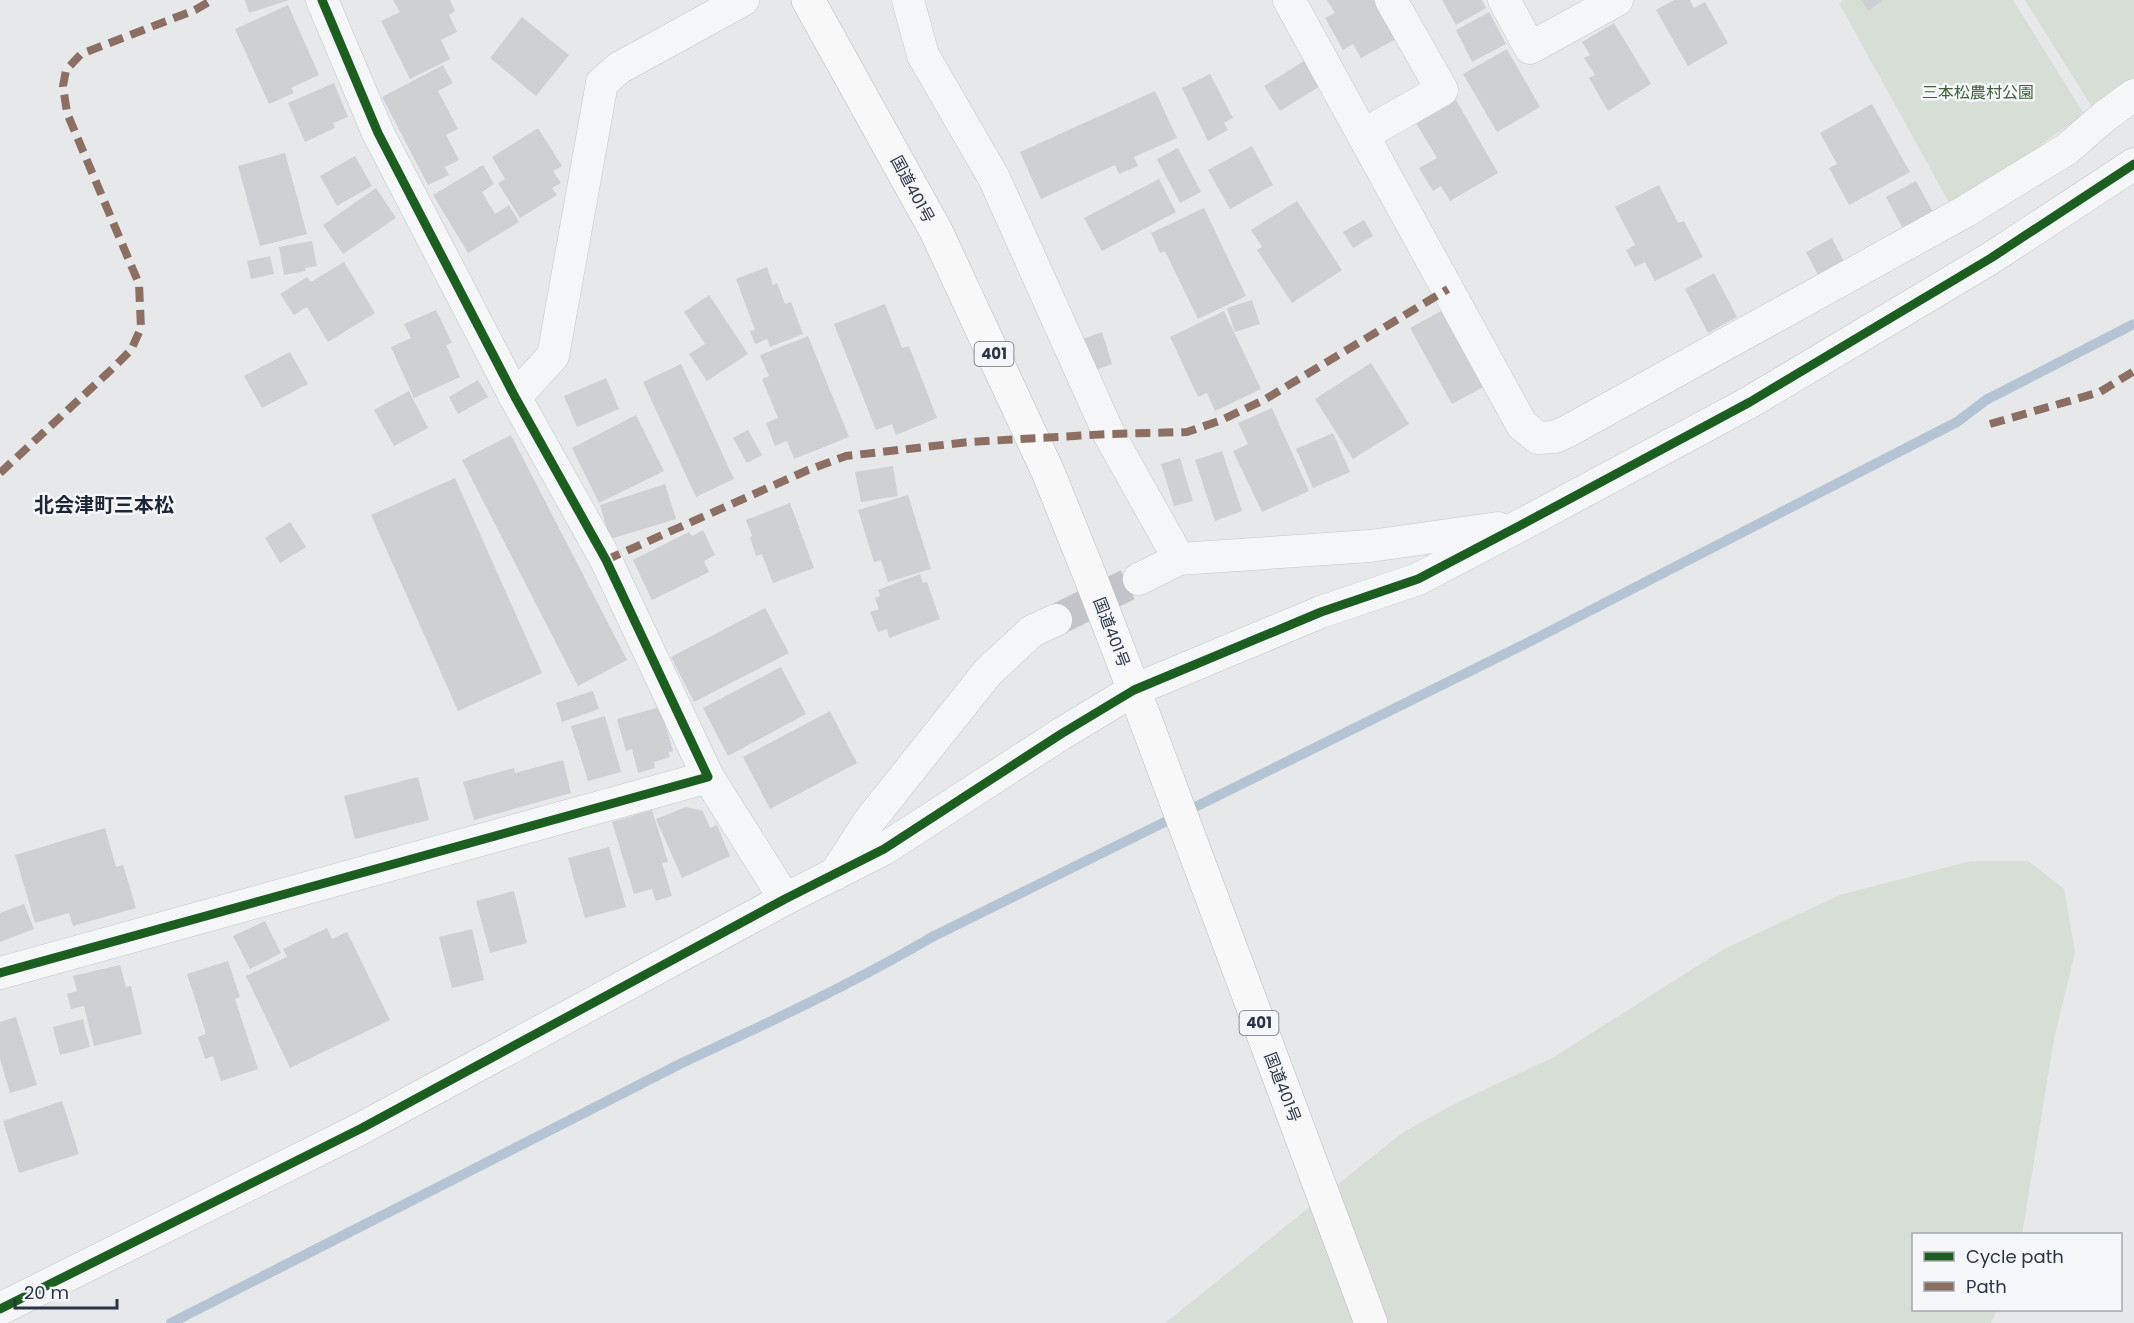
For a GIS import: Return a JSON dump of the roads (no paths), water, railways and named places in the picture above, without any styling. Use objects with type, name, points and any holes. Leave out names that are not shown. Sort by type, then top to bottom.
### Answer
[{"type":"highway","name":"国道401号","points":[[808,0],[941,241],[1048,472],[1147,724],[1371,1323]]},
{"type":"street","points":[[322,0],[378,133],[515,397],[606,560],[708,777],[785,899]]},
{"type":"street","points":[[515,397],[553,356],[602,83],[619,68],[743,0]]},
{"type":"street","points":[[908,0],[923,55],[994,178],[1108,434],[1179,559]]},
{"type":"street","points":[[1290,0],[1522,425],[1538,438],[1556,437],[1568,431],[1966,211],[2067,149],[2105,116],[2134,95]]},
{"type":"street","points":[[1363,135],[1442,90],[1391,0]]},
{"type":"street","points":[[1504,0],[1530,48],[1617,0]]},
{"type":"street","points":[[0,1310],[362,1128],[785,899],[885,849],[1061,734],[1134,690],[1321,612],[1418,579],[1521,525],[1750,402],[1991,258],[2134,164]]},
{"type":"street","points":[[1139,579],[1179,559],[1370,546],[1521,525]]},
{"type":"street","points":[[834,874],[870,820],[988,672],[1032,631],[1056,620]]},
{"type":"street","points":[[0,973],[708,777]]},
{"type":"waterway","points":[[171,1323],[684,1062],[841,987],[932,937],[1525,644],[1957,422],[1986,400],[2134,324]]},
{"type":"tunnel","points":[[1056,620],[1139,579]]},
{"type":"district","name":"北会津町三本松","points":[[104,505]]},
{"type":"park label","name":"三本松農村公園","points":[[1978,92]]}]
